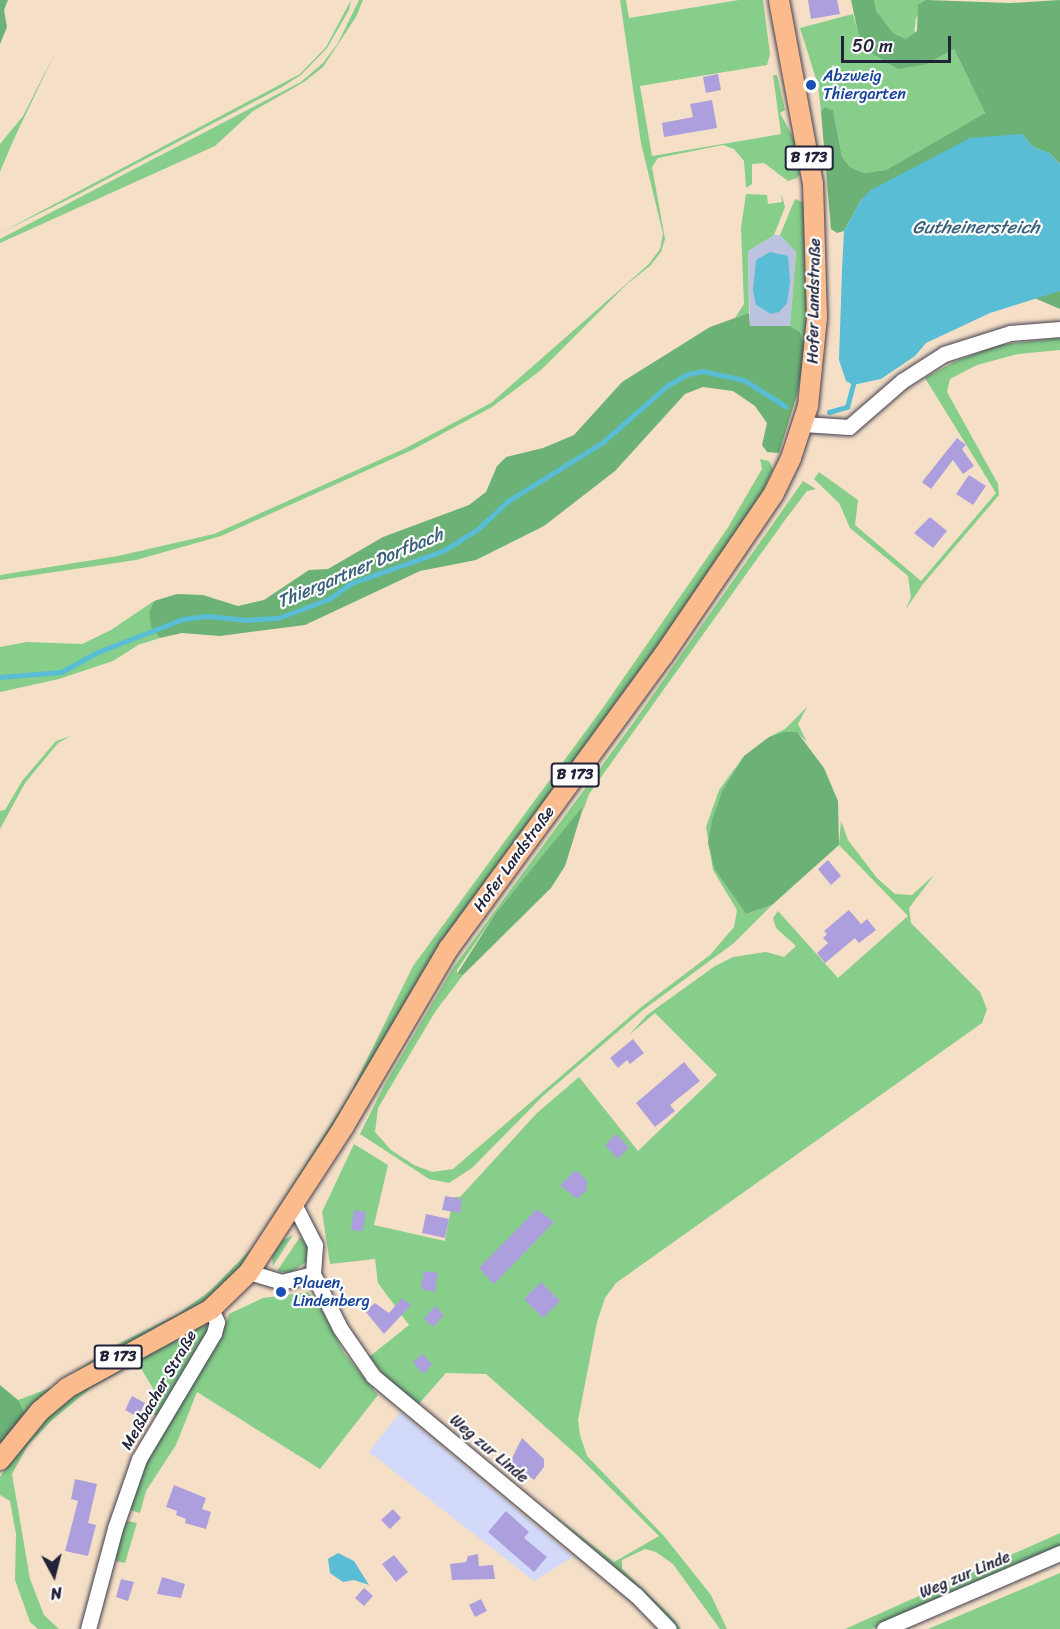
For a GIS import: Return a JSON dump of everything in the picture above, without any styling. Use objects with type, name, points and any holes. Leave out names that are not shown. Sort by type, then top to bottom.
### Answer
[{"type":"main road","name":"Hofer Landstraße","points":[[0,1460],[40,1411],[67,1388],[212,1309],[249,1272],[295,1206],[449,948],[663,656],[757,520],[791,458],[803,424],[816,343],[813,184],[779,0]]},
{"type":"street","points":[[803,424],[849,427],[902,381],[944,354],[1010,333],[1060,329]]},
{"type":"street","name":"Weg zur Linde","points":[[295,1206],[315,1245],[313,1274],[340,1328],[373,1376],[636,1595],[669,1629]]},
{"type":"street","points":[[249,1272],[281,1282],[313,1274]]},
{"type":"street","name":"Meßbacher Straße","points":[[88,1629],[115,1528],[139,1459],[214,1333],[217,1322],[212,1309]]},
{"type":"street","name":"Weg zur Linde","points":[[884,1629],[1060,1553]]},
{"type":"shaded area","points":[[774,235],[780,235],[796,251],[790,326],[750,326],[748,251]]},
{"type":"shaded area","points":[[400,1412],[573,1557],[534,1581],[369,1452]]},
{"type":"green space","points":[[0,0],[8,0],[4,10],[7,27],[0,44]]},
{"type":"green space","points":[[351,0],[349,10],[327,48],[301,75],[77,195],[0,233],[300,74],[326,47]]},
{"type":"green space","points":[[359,0],[363,0],[356,17],[323,67],[304,82],[253,111],[215,146],[0,243],[0,239],[301,82],[323,63],[338,43]]},
{"type":"green space","points":[[620,0],[626,0],[629,18],[739,0],[763,0],[770,54],[767,65],[640,86],[652,156],[781,134],[773,75],[777,75],[785,110],[780,113],[795,141],[800,174],[797,178],[788,181],[764,163],[752,164],[752,184],[746,188],[744,161],[734,149],[723,145],[658,158],[652,167],[665,239],[661,252],[650,266],[627,284],[541,370],[492,407],[412,450],[221,536],[136,560],[0,580],[0,575],[118,556],[214,534],[406,448],[491,403],[649,264],[660,249],[663,234],[641,143]]},
{"type":"green space","points":[[851,0],[874,0],[877,12],[893,33],[906,39],[917,31],[918,5],[926,0],[1010,3],[1060,0],[1060,164],[1049,153],[1033,147],[1022,134],[861,200],[844,231],[837,233],[831,229],[821,112],[824,107],[833,110],[842,157],[850,167],[864,173],[886,170],[985,113],[954,49],[927,64],[898,69],[868,51],[858,32]]},
{"type":"green space","points":[[874,0],[926,0],[916,18],[914,36],[906,39],[893,33],[878,14]]},
{"type":"green space","points":[[853,14],[858,32],[927,64],[954,49],[985,113],[886,170],[864,173],[850,167],[842,157],[833,110],[824,107],[821,112],[818,85],[800,28]]},
{"type":"green space","points":[[55,53],[0,172],[0,144],[23,116]]},
{"type":"green space","points":[[781,193],[785,207],[774,235],[748,251],[749,313],[735,318],[744,304],[741,228],[746,194],[767,195],[768,204],[782,202]]},
{"type":"green space","points":[[795,199],[805,203],[809,297],[805,350],[800,332],[790,326],[796,252],[780,235]]},
{"type":"green space","points":[[1060,291],[1060,309],[1032,297]]},
{"type":"green space","points":[[749,313],[750,326],[790,326],[800,332],[805,350],[797,395],[779,453],[767,452],[762,445],[767,423],[755,406],[733,391],[703,387],[685,394],[615,471],[544,526],[476,560],[420,571],[305,625],[220,636],[182,633],[160,638],[151,627],[149,612],[154,601],[177,594],[203,595],[238,606],[264,600],[309,570],[328,569],[383,537],[469,505],[486,492],[497,466],[506,457],[543,448],[574,435],[622,382],[710,327]]},
{"type":"green space","points":[[1060,338],[1060,350],[1018,354],[977,365],[950,379],[947,392],[998,484],[999,495],[923,584],[906,609],[911,597],[908,576],[850,528],[839,503],[814,479],[819,472],[858,500],[855,525],[921,581],[996,493],[925,378],[954,362],[999,345]]},
{"type":"green space","points":[[760,459],[769,461],[773,469],[760,497],[656,652],[435,955],[339,1123],[276,1223],[224,1289],[181,1317],[83,1369],[23,1420],[18,1400],[53,1387],[112,1347],[178,1314],[210,1291],[253,1247],[350,1094],[413,966],[602,709],[727,529],[762,469]]},
{"type":"green space","points":[[803,481],[816,489],[807,491],[785,520],[589,794],[583,811],[584,806],[495,914],[457,970],[457,974],[463,975],[435,1012],[378,1108],[375,1132],[391,1150],[414,1165],[432,1172],[453,1169],[640,1008],[710,955],[734,927],[737,910],[713,870],[706,827],[719,790],[744,756],[723,789],[715,870],[746,914],[772,905],[734,943],[643,1010],[543,1096],[472,1168],[449,1183],[429,1179],[360,1134],[385,1084],[453,968],[634,722]]},
{"type":"green space","points":[[154,601],[149,612],[151,626],[160,638],[138,645],[113,661],[59,679],[0,692],[0,647],[27,642],[82,644],[111,630]]},
{"type":"green space","points":[[807,707],[798,724],[807,742],[796,732],[769,737],[785,729]]},
{"type":"green space","points":[[785,732],[797,732],[824,768],[838,801],[839,845],[772,905],[746,914],[715,870],[708,843],[712,820],[723,789],[744,756],[769,737]]},
{"type":"green space","points":[[71,736],[58,743],[25,783],[0,829],[0,811],[5,810],[22,781],[56,741]]},
{"type":"green space","points":[[584,805],[565,866],[551,888],[463,975],[457,974],[495,914]]},
{"type":"green space","points":[[841,821],[848,840],[877,878],[895,894],[912,895],[934,875],[909,908],[911,923],[980,992],[987,1009],[982,1023],[616,1283],[605,1298],[597,1322],[578,1420],[580,1435],[587,1456],[664,1536],[711,1595],[727,1629],[720,1629],[673,1564],[656,1552],[645,1549],[622,1560],[622,1569],[670,1615],[681,1629],[677,1629],[630,1580],[549,1511],[614,1562],[659,1536],[577,1455],[486,1374],[446,1373],[417,1406],[392,1384],[369,1357],[409,1325],[378,1283],[375,1259],[330,1264],[322,1212],[354,1144],[388,1165],[374,1225],[445,1241],[453,1197],[460,1197],[537,1113],[579,1077],[638,1151],[717,1075],[655,1013],[629,1035],[647,1015],[715,966],[733,957],[766,952],[784,957],[796,946],[776,928],[773,918],[778,911],[838,978],[908,916],[839,845]]},
{"type":"green space","points":[[293,1235],[273,1266],[272,1256],[283,1240]]},
{"type":"green space","points":[[300,1237],[308,1247],[306,1262],[290,1273],[277,1271]]},
{"type":"green space","points":[[308,1292],[319,1305],[344,1353],[378,1395],[320,1469],[197,1392],[176,1445],[146,1491],[140,1513],[126,1509],[142,1461],[218,1344],[229,1314],[263,1298]]},
{"type":"green space","points":[[204,1323],[209,1330],[160,1415],[153,1415],[160,1400],[137,1362],[91,1388],[52,1420],[28,1445],[12,1474],[30,1579],[44,1615],[59,1629],[38,1629],[30,1622],[15,1580],[16,1534],[10,1501],[0,1495],[0,1477],[20,1446],[60,1404],[90,1383]]},
{"type":"green space","points":[[0,1385],[18,1400],[24,1412],[23,1420],[0,1452]]},
{"type":"green space","points":[[122,1520],[137,1523],[125,1563],[116,1561],[114,1554]]},
{"type":"green space","points":[[1060,1533],[1060,1548],[871,1629],[845,1629]]},
{"type":"green space","points":[[1060,1573],[1060,1629],[928,1629]]},
{"type":"water","name":"Gutheinersteich","points":[[1022,134],[1033,147],[1049,153],[1060,164],[1060,291],[990,313],[926,343],[915,356],[881,379],[853,385],[846,381],[839,360],[844,231],[861,200],[871,190],[970,138]]},
{"type":"water","points":[[770,252],[788,256],[790,282],[787,303],[779,312],[771,314],[756,305],[753,290],[756,260]]},
{"type":"water","points":[[338,1553],[354,1561],[369,1585],[354,1580],[343,1582],[330,1573],[328,1559]]},
{"type":"building","points":[[808,0],[837,0],[840,14],[811,19]]},
{"type":"building","points":[[718,74],[721,90],[706,93],[703,77]]},
{"type":"building","points":[[712,100],[717,128],[664,137],[662,123],[693,117],[690,104]]},
{"type":"building","points":[[957,438],[966,445],[962,449],[974,466],[963,474],[953,460],[931,489],[922,482]]},
{"type":"building","points":[[969,475],[986,486],[973,505],[956,494]]},
{"type":"building","points":[[930,517],[947,531],[933,548],[914,533]]},
{"type":"building","points":[[828,860],[841,876],[831,885],[818,869]]},
{"type":"building","points":[[849,910],[861,924],[867,919],[876,930],[859,943],[855,938],[825,963],[817,953],[828,943],[823,938],[827,934],[824,931]]},
{"type":"building","points":[[633,1039],[644,1053],[630,1064],[627,1060],[618,1068],[610,1058]]},
{"type":"building","points":[[684,1062],[700,1081],[670,1105],[675,1111],[655,1127],[636,1103]]},
{"type":"building","points":[[616,1134],[629,1147],[618,1159],[605,1145]]},
{"type":"building","points":[[576,1170],[588,1182],[585,1186],[588,1189],[577,1199],[560,1185]]},
{"type":"building","points":[[445,1196],[462,1199],[460,1213],[442,1210]]},
{"type":"building","points":[[537,1209],[554,1222],[494,1284],[479,1268]]},
{"type":"building","points":[[354,1210],[366,1212],[363,1231],[351,1230]]},
{"type":"building","points":[[426,1214],[449,1219],[445,1238],[422,1233]]},
{"type":"building","points":[[424,1271],[438,1273],[435,1292],[421,1289]]},
{"type":"building","points":[[541,1282],[560,1301],[543,1318],[524,1299]]},
{"type":"building","points":[[402,1298],[411,1305],[384,1334],[365,1311],[375,1303],[389,1313]]},
{"type":"building","points":[[435,1306],[444,1315],[433,1327],[424,1319]]},
{"type":"building","points":[[423,1354],[432,1365],[423,1374],[413,1362]]},
{"type":"building","points":[[132,1396],[145,1403],[138,1417],[125,1410]]},
{"type":"building","points":[[522,1438],[544,1459],[544,1467],[534,1480],[510,1462]]},
{"type":"building","points":[[75,1479],[97,1484],[88,1523],[96,1525],[88,1556],[65,1551],[78,1501],[71,1499]]},
{"type":"building","points":[[174,1485],[206,1498],[202,1509],[211,1512],[206,1529],[185,1523],[186,1519],[176,1515],[177,1511],[166,1507]]},
{"type":"building","points":[[393,1509],[401,1518],[390,1529],[381,1520]]},
{"type":"building","points":[[506,1511],[529,1532],[524,1538],[547,1557],[534,1572],[488,1532]]},
{"type":"building","points":[[478,1554],[479,1566],[493,1565],[495,1579],[452,1580],[450,1564],[466,1562],[468,1556]]},
{"type":"building","points":[[394,1555],[408,1572],[396,1582],[382,1564]]},
{"type":"building","points":[[162,1577],[185,1584],[181,1598],[157,1594]]},
{"type":"building","points":[[121,1579],[134,1582],[128,1601],[116,1597]]},
{"type":"building","points":[[364,1588],[373,1596],[364,1606],[355,1598]]},
{"type":"building","points":[[481,1599],[487,1611],[475,1617],[469,1605]]},
{"type":"waterway","name":"Thiergartner Dorfbach","points":[[0,677],[61,672],[98,652],[183,619],[208,616],[246,620],[278,618],[329,599],[352,583],[443,551],[478,529],[508,501],[602,443],[668,385],[688,374],[703,371],[744,380],[785,406]]},
{"type":"waterway","name":"Thiergartner Dorfbach","points":[[829,412],[847,407],[853,385]]},
{"type":"place","name":"Abzweig Thiergarten","points":[[811,85]]},
{"type":"place","name":"Plauen, Lindenberg","points":[[281,1292]]}]
